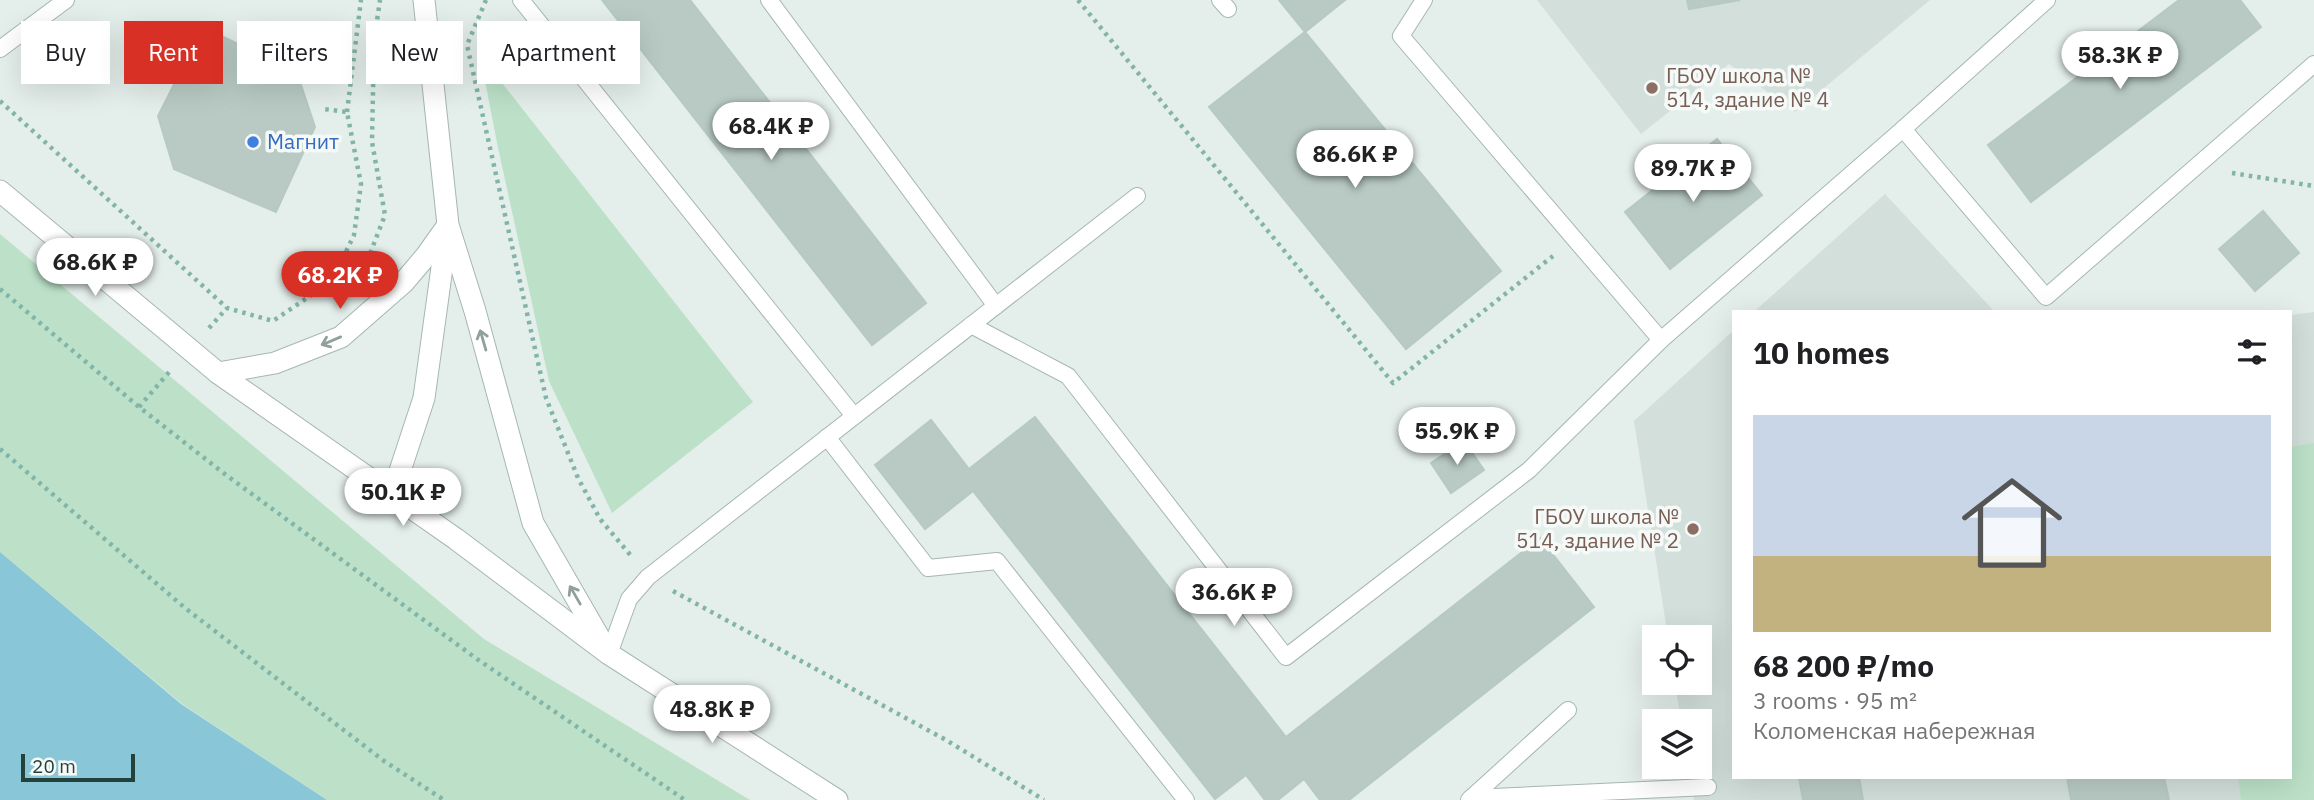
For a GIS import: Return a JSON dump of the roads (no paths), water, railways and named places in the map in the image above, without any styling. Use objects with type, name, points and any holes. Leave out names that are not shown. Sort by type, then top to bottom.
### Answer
[{"type":"street","points":[[424,0],[448,225],[475,311],[533,523],[609,654]]},
{"type":"street","points":[[0,191],[218,373],[456,539],[609,654],[837,800]]},
{"type":"street","points":[[218,373],[275,363],[341,337],[404,282],[448,225]]},
{"type":"street","points":[[392,495],[424,398],[448,225]]},
{"type":"lane","points":[[0,49],[66,0]]},
{"type":"lane","points":[[521,0],[854,416]]},
{"type":"lane","points":[[769,0],[996,306]]},
{"type":"lane","points":[[1424,0],[1401,36],[1661,340]]},
{"type":"lane","points":[[971,325],[1068,376],[1286,657],[1529,470],[1661,340],[2047,0]]},
{"type":"lane","points":[[1903,129],[2046,297],[2314,64]]},
{"type":"lane","points":[[609,654],[629,599],[648,577],[1137,196]]},
{"type":"lane","points":[[827,437],[928,568],[997,561],[1186,800]]},
{"type":"lane","points":[[1470,799],[1569,710]]},
{"type":"lane","points":[[1470,799],[1709,787]]},
{"type":"water","points":[[0,552],[181,704],[327,800],[0,800]]},
{"type":"place","name":"ГБОУ школа № 514, здание № 4","points":[[1652,88]]},
{"type":"place","name":"Магнит","points":[[253,142]]},
{"type":"place","name":"ГБОУ школа № 514, здание № 2","points":[[1693,529]]}]
